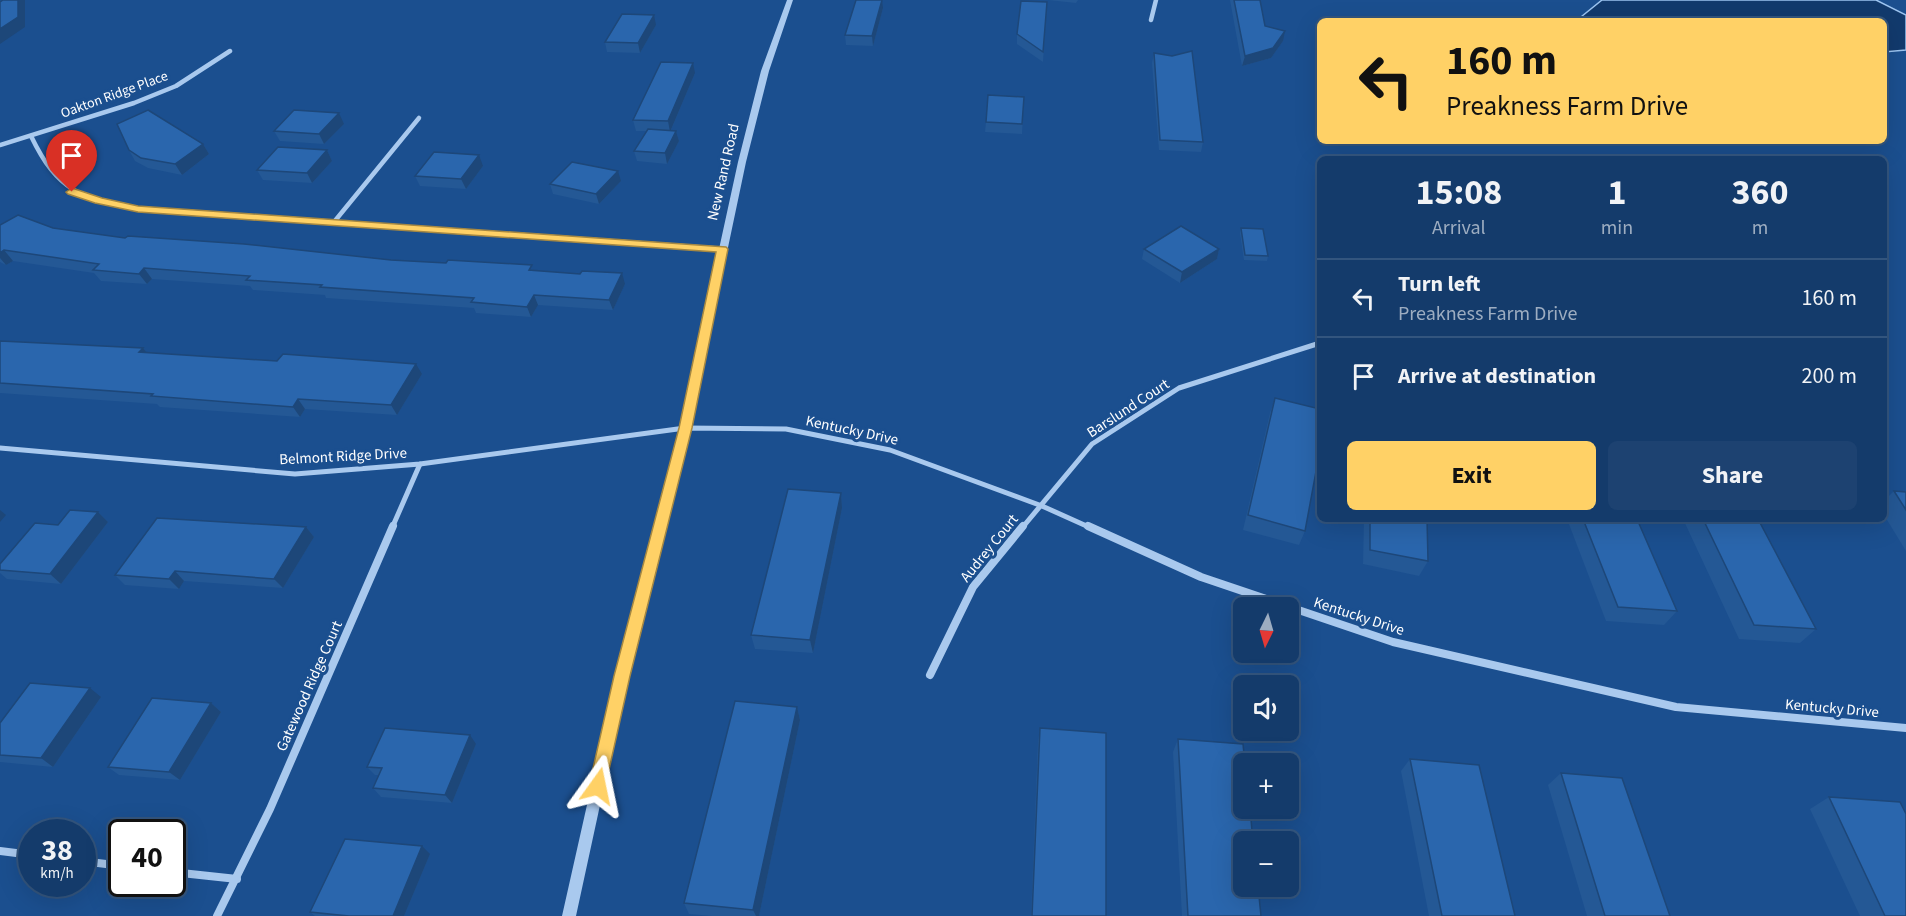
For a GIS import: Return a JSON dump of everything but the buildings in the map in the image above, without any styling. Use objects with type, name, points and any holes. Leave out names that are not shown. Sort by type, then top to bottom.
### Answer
[{"type":"street","name":"New Rand Road","points":[[569,916],[622,676],[685,428],[722,249],[765,71],[789,0]]},
{"type":"street","points":[[1150,20],[1156,0]]},
{"type":"street","name":"Oakton Ridge Place","points":[[0,145],[134,103],[176,86],[230,51]]},
{"type":"street","points":[[334,222],[419,118]]},
{"type":"street","points":[[31,136],[53,172],[72,192],[99,201],[138,209],[722,249]]},
{"type":"street","name":"Barslund Court","points":[[1042,506],[1092,444],[1179,388],[1317,344]]},
{"type":"street","name":"Belmont Ridge Drive","points":[[0,448],[295,474],[420,464],[685,428]]},
{"type":"street","name":"Kentucky Drive","points":[[685,428],[786,429],[890,450],[1042,506],[1201,577],[1393,642],[1676,707],[1906,728]]},
{"type":"street","name":"Gatewood Ridge Court","points":[[217,916],[237,879],[420,464]]},
{"type":"street","name":"Audrey Court","points":[[930,675],[973,586],[1042,506]]},
{"type":"street","points":[[0,851],[18,853]]},
{"type":"street","points":[[186,874],[237,879]]},
{"type":"water","points":[[1602,0],[1876,0],[1906,15],[1906,50],[1887,52],[1887,18],[1580,18]]},
{"type":"route","points":[[72,192],[99,201],[138,209],[722,249],[685,428],[622,676],[598,786]]}]
